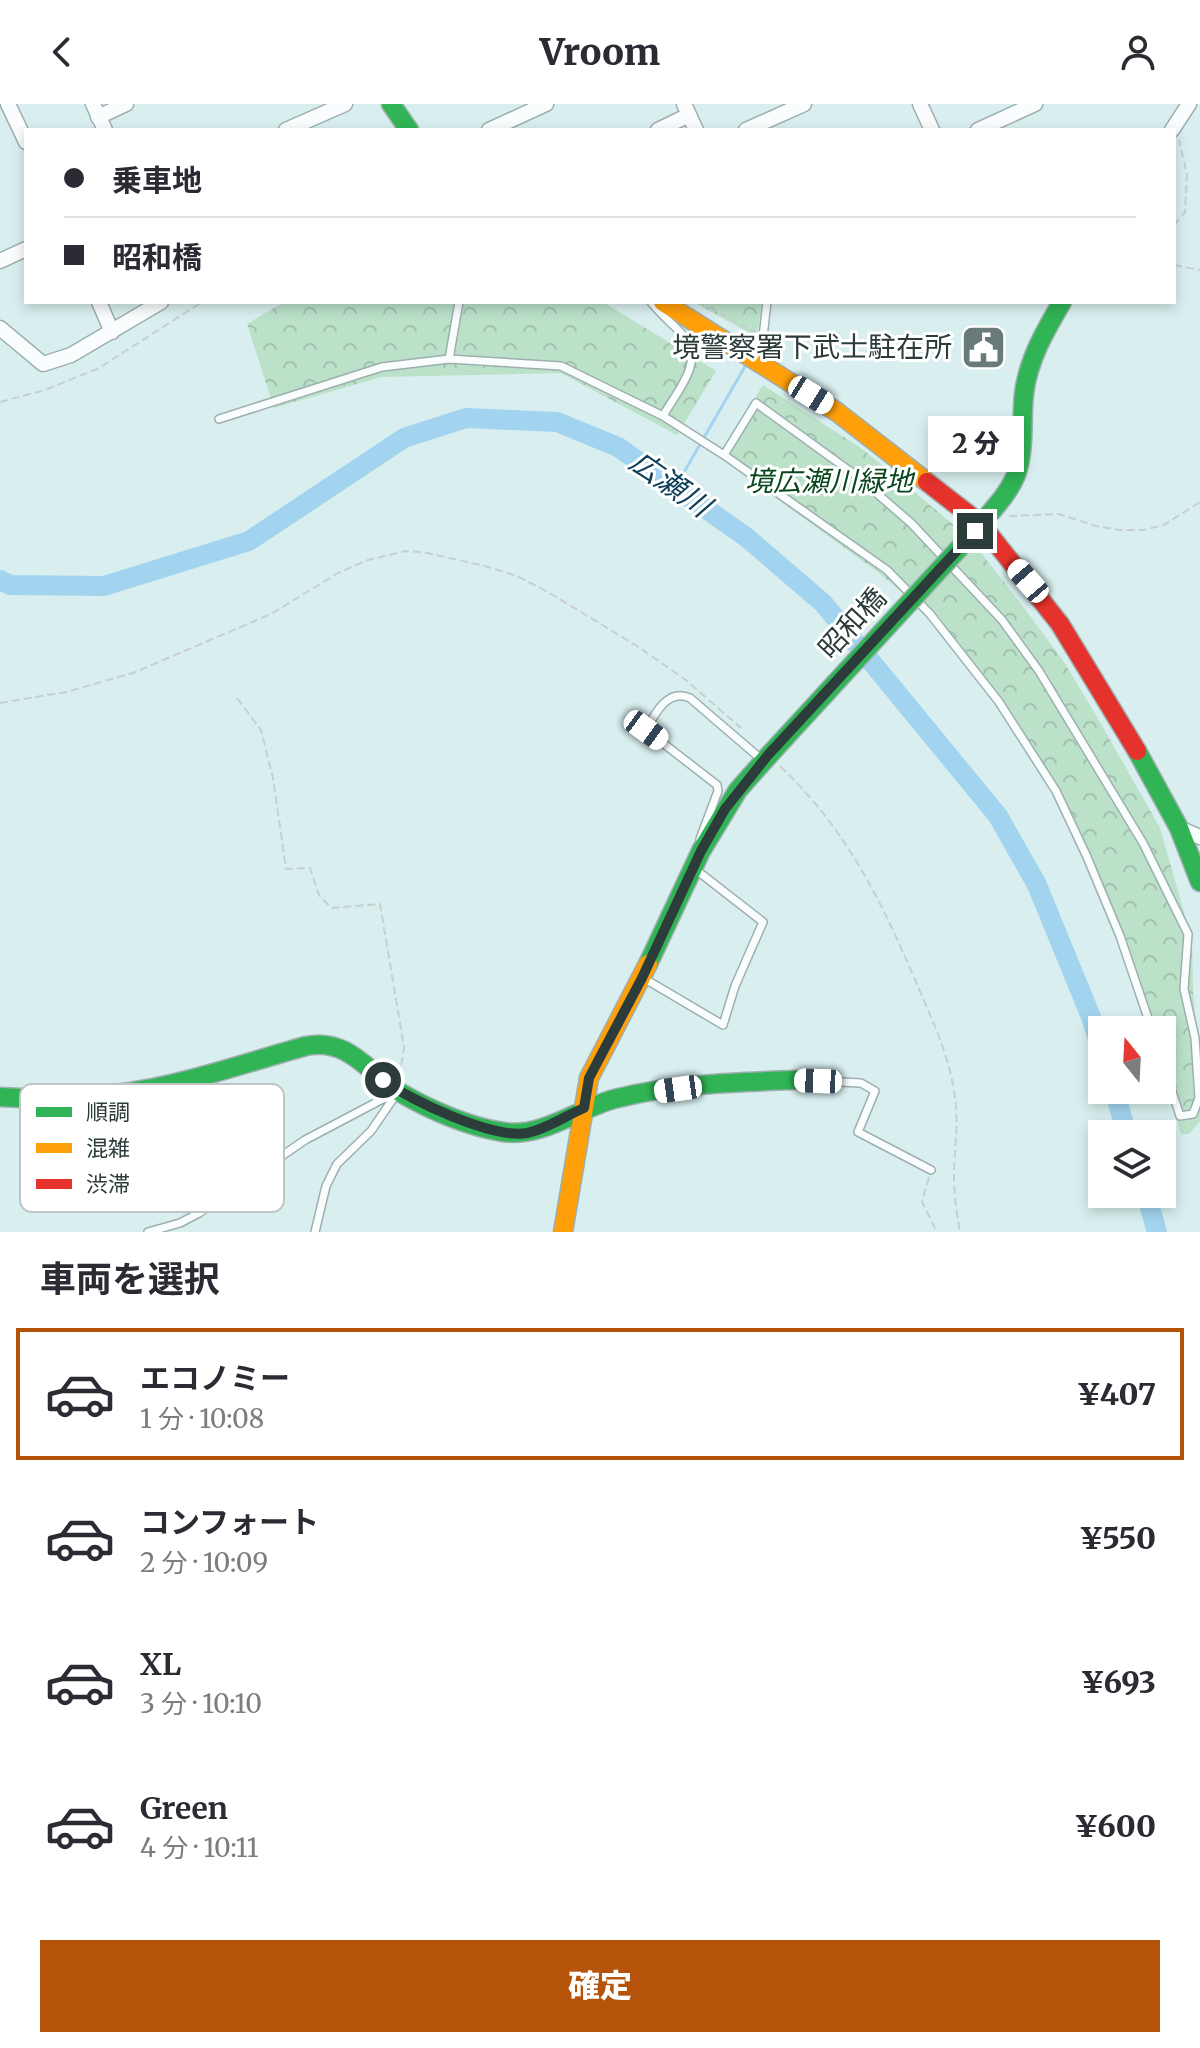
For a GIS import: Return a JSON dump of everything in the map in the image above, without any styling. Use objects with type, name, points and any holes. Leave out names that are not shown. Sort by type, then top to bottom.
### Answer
[{"type":"street","points":[[0,108],[8,104],[24,138]]},
{"type":"street","points":[[99,117],[126,104]]},
{"type":"street","points":[[291,128],[345,104]]},
{"type":"street","points":[[391,104],[408,128]]},
{"type":"street","points":[[749,128],[772,111],[804,104]]},
{"type":"street","points":[[920,104],[931,128]]},
{"type":"street","points":[[982,128],[1035,104]]},
{"type":"street","points":[[1173,128],[1189,104]]},
{"type":"street","points":[[493,128],[539,105]]},
{"type":"street","points":[[661,128],[687,110]]},
{"type":"street","points":[[0,261],[24,250]]},
{"type":"street","points":[[100,304],[112,332]]},
{"type":"street","points":[[0,328],[43,364],[71,355],[158,304]]},
{"type":"street","points":[[666,304],[837,412],[978,528],[1060,624],[1145,765],[1179,828],[1200,882]]},
{"type":"street","name":"昭和橋","points":[[563,1232],[589,1078],[642,978],[697,859],[731,799],[1009,491],[1017,473],[1027,380],[1034,353],[1061,304]]},
{"type":"street","points":[[1179,828],[1200,837]]},
{"type":"street","points":[[168,1084],[321,1044],[345,1050],[398,1091],[488,1129],[510,1134],[538,1130],[584,1108],[617,1098],[667,1090],[796,1080]]},
{"type":"street","points":[[0,1097],[20,1098]]},
{"type":"lane","points":[[449,359],[459,304]]},
{"type":"lane","points":[[653,304],[685,337],[693,350],[693,363],[663,416]]},
{"type":"lane","points":[[763,337],[767,304]]},
{"type":"lane","points":[[219,419],[382,367],[449,359],[561,366],[663,416],[724,455],[887,570],[930,614],[999,702],[1056,791],[1120,936],[1147,1016]]},
{"type":"lane","points":[[724,455],[756,403],[858,477],[901,513],[1002,620],[1039,671],[1143,843],[1188,934],[1184,989],[1195,1038],[1199,1098],[1193,1114],[1180,1116],[1176,1104]]},
{"type":"lane","points":[[642,978],[723,1025],[735,986],[763,922],[697,859],[699,842],[718,791],[717,785],[646,730],[648,726],[668,698],[681,695],[769,758]]},
{"type":"lane","points":[[796,1080],[861,1083],[875,1091],[858,1132],[931,1170]]},
{"type":"lane","points":[[284,1154],[305,1140],[398,1091]]},
{"type":"lane","points":[[315,1232],[326,1186],[337,1164],[371,1131],[398,1091]]},
{"type":"lane","points":[[148,1232],[180,1223],[200,1212]]},
{"type":"path","points":[[1176,139],[1179,140],[1187,174],[1185,212],[1176,223]]},
{"type":"path","points":[[1176,265],[1200,270]]},
{"type":"path","points":[[0,402],[45,390],[99,368],[199,304]]},
{"type":"path","points":[[702,304],[763,337]]},
{"type":"path","points":[[1010,516],[1059,514],[1096,526],[1143,530],[1164,525],[1200,502]]},
{"type":"path","points":[[0,703],[66,692],[133,673],[271,614],[338,573],[379,556],[406,551],[485,566],[517,576],[548,592],[686,680],[745,732]]},
{"type":"path","points":[[237,698],[261,730],[273,778],[286,869],[310,868],[319,895],[331,908],[380,904],[404,1047],[398,1091]]},
{"type":"path","points":[[769,758],[812,796],[847,845],[877,896],[928,1009],[947,1060],[955,1098],[958,1138],[954,1177],[960,1232]]},
{"type":"path","points":[[931,1170],[922,1202],[937,1232]]},
{"type":"green space","name":"境広瀬川緑地","points":[[281,304],[606,304],[716,371],[677,435],[561,373],[381,377],[274,408],[247,324]]},
{"type":"green space","points":[[697,304],[762,304],[757,337]]},
{"type":"green space","name":"境広瀬川緑地","points":[[763,385],[861,448],[954,525],[982,554],[1064,662],[1160,828],[1192,940],[1200,1121],[1189,1134],[1181,1134],[1171,1104],[1176,1104],[1176,1016],[1143,1016],[1118,937],[1053,793],[995,701],[928,615],[879,573],[718,456]]},
{"type":"waterway","points":[[676,486],[747,363]]},
{"type":"waterway","name":"広瀬川","points":[[0,580],[10,585],[104,586],[249,541],[404,438],[466,418],[557,422],[618,447],[746,537],[823,603],[998,816],[1037,885],[1091,1016]]},
{"type":"waterway","name":"広瀬川","points":[[1118,1104],[1123,1120]]},
{"type":"waterway","name":"広瀬川","points":[[1150,1208],[1157,1232]]},
{"type":"traffic: fast","points":[[391,104],[408,128]]},
{"type":"traffic: fast","points":[[975,531],[1003,498],[1016,475],[1021,456],[1024,394],[1029,369],[1061,304]]},
{"type":"traffic: fast","points":[[771,753],[975,531]]},
{"type":"traffic: fast","points":[[1137,751],[1179,828],[1200,882]]},
{"type":"traffic: fast","points":[[648,964],[701,851],[738,790],[771,753]]},
{"type":"traffic: fast","points":[[170,1084],[306,1046],[321,1045],[347,1052],[401,1093],[437,1111],[477,1126],[517,1133],[546,1127],[600,1104],[636,1094],[704,1085],[796,1080]]},
{"type":"traffic: fast","points":[[0,1097],[20,1098]]},
{"type":"traffic: slow","points":[[666,304],[837,412],[927,482]]},
{"type":"traffic: slow","points":[[563,1232],[589,1078],[648,964]]},
{"type":"traffic: jam","points":[[927,482],[981,524],[1060,624],[1137,751]]},
{"type":"place","name":"境警察署下武士駐在所","points":[[983,347]]},
{"type":"route","points":[[383,1080],[412,1098],[488,1129],[510,1134],[538,1130],[584,1108],[589,1078],[642,978],[701,851],[725,809],[768,755],[975,531]]}]
